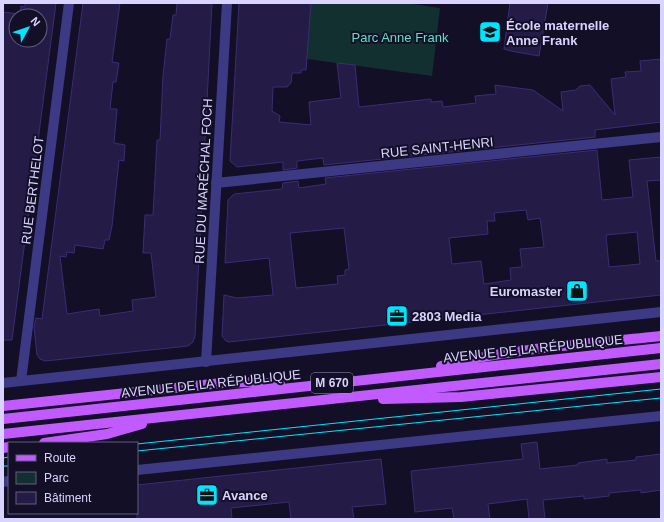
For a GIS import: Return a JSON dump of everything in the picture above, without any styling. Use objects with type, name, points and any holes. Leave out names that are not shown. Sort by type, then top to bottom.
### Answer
[{"type":"main road","points":[[408,375],[459,362],[512,352],[661,336]]},
{"type":"main road","name":"AVENUE DE LA RÉPUBLIQUE","points":[[3,419],[661,348]]},
{"type":"main road","name":"M 670","points":[[3,434],[661,364]]},
{"type":"main road","points":[[329,399],[461,397],[661,377]]},
{"type":"main road","points":[[3,406],[222,383],[258,383],[306,386]]},
{"type":"main road","points":[[51,442],[107,434],[127,429],[158,418]]},
{"type":"street","name":"RUE BERTHELOT","points":[[21,381],[69,3]]},
{"type":"street","name":"RUE DU MARÉCHAL FOCH","points":[[206,362],[227,3]]},
{"type":"street","name":"RUE SAINT-HENRI","points":[[216,183],[661,137]]},
{"type":"street","name":"AVENUE DE LA RÉPUBLIQUE","points":[[3,383],[661,312]]},
{"type":"street","points":[[138,470],[661,416]]},
{"type":"green space","name":"Parc Anne Frank","points":[[311,3],[406,3],[440,8],[432,76],[307,59]]},
{"type":"building","points":[[25,3],[56,3],[12,340],[3,340],[3,12],[8,13],[8,48],[48,48],[48,8],[21,8],[21,6],[25,7]]},
{"type":"building","points":[[83,3],[120,3],[112,62],[119,63],[116,82],[113,82],[110,109],[117,109],[114,143],[125,145],[124,161],[119,160],[112,226],[109,240],[105,240],[103,249],[75,245],[74,253],[67,252],[66,257],[60,256],[67,314],[99,309],[100,316],[133,311],[132,300],[156,297],[151,253],[143,253],[145,215],[153,215],[157,140],[160,140],[163,76],[167,39],[170,39],[173,15],[176,15],[177,3],[212,3],[195,336],[193,342],[188,346],[45,361],[40,359],[37,355],[34,327],[36,318],[42,319]]},
{"type":"building","points":[[239,3],[311,3],[306,70],[301,70],[301,73],[292,73],[291,83],[287,87],[273,87],[272,111],[280,116],[279,122],[311,125],[309,102],[341,98],[337,63],[355,65],[359,107],[431,99],[431,102],[442,101],[443,107],[476,103],[475,96],[496,94],[495,85],[533,90],[563,111],[561,92],[576,90],[580,86],[590,85],[615,115],[611,79],[626,77],[625,72],[641,71],[640,61],[661,59],[661,122],[595,130],[595,137],[324,165],[323,158],[297,161],[297,168],[283,170],[283,162],[237,167],[230,161]]},
{"type":"building","points":[[510,3],[548,3],[539,56],[504,49]]},
{"type":"building","points":[[597,150],[602,200],[633,197],[629,160],[661,157],[661,180],[647,181],[656,261],[661,261],[661,295],[229,342],[226,341],[222,336],[224,295],[237,298],[273,295],[269,258],[225,263],[228,200],[234,194],[282,189],[283,183],[298,181],[299,188],[326,184],[325,178]],"holes":[[[526,210],[528,220],[540,218],[544,247],[520,249],[522,267],[510,268],[511,280],[484,284],[481,261],[452,264],[449,238],[488,234],[487,221],[495,221],[494,213]],[[344,228],[349,269],[345,270],[345,275],[337,276],[338,284],[296,288],[290,233]],[[637,232],[640,264],[609,267],[606,235]]]},
{"type":"building","points":[[537,442],[540,469],[578,465],[578,463],[607,459],[607,463],[636,460],[636,457],[661,454],[661,490],[641,493],[641,490],[609,493],[609,496],[584,499],[584,496],[543,500],[545,519],[529,519],[527,499],[488,504],[490,519],[454,519],[452,508],[415,512],[411,471],[523,459],[521,444]]},
{"type":"building","points":[[381,459],[386,504],[352,507],[354,519],[291,519],[289,502],[231,508],[232,519],[137,519],[138,485]]},
{"type":"tram line","points":[[138,444],[661,389]]},
{"type":"tram line","points":[[138,451],[661,398]]},
{"type":"tram line","points":[[3,458],[8,457]]},
{"type":"tram line","points":[[3,466],[8,466]]},
{"type":"place","name":"École maternelle Anne Frank","points":[[490,32]]},
{"type":"place","name":"Euromaster","points":[[577,291]]},
{"type":"place","name":"2803 Media","points":[[397,316]]},
{"type":"place","name":"Avance","points":[[207,495]]}]
